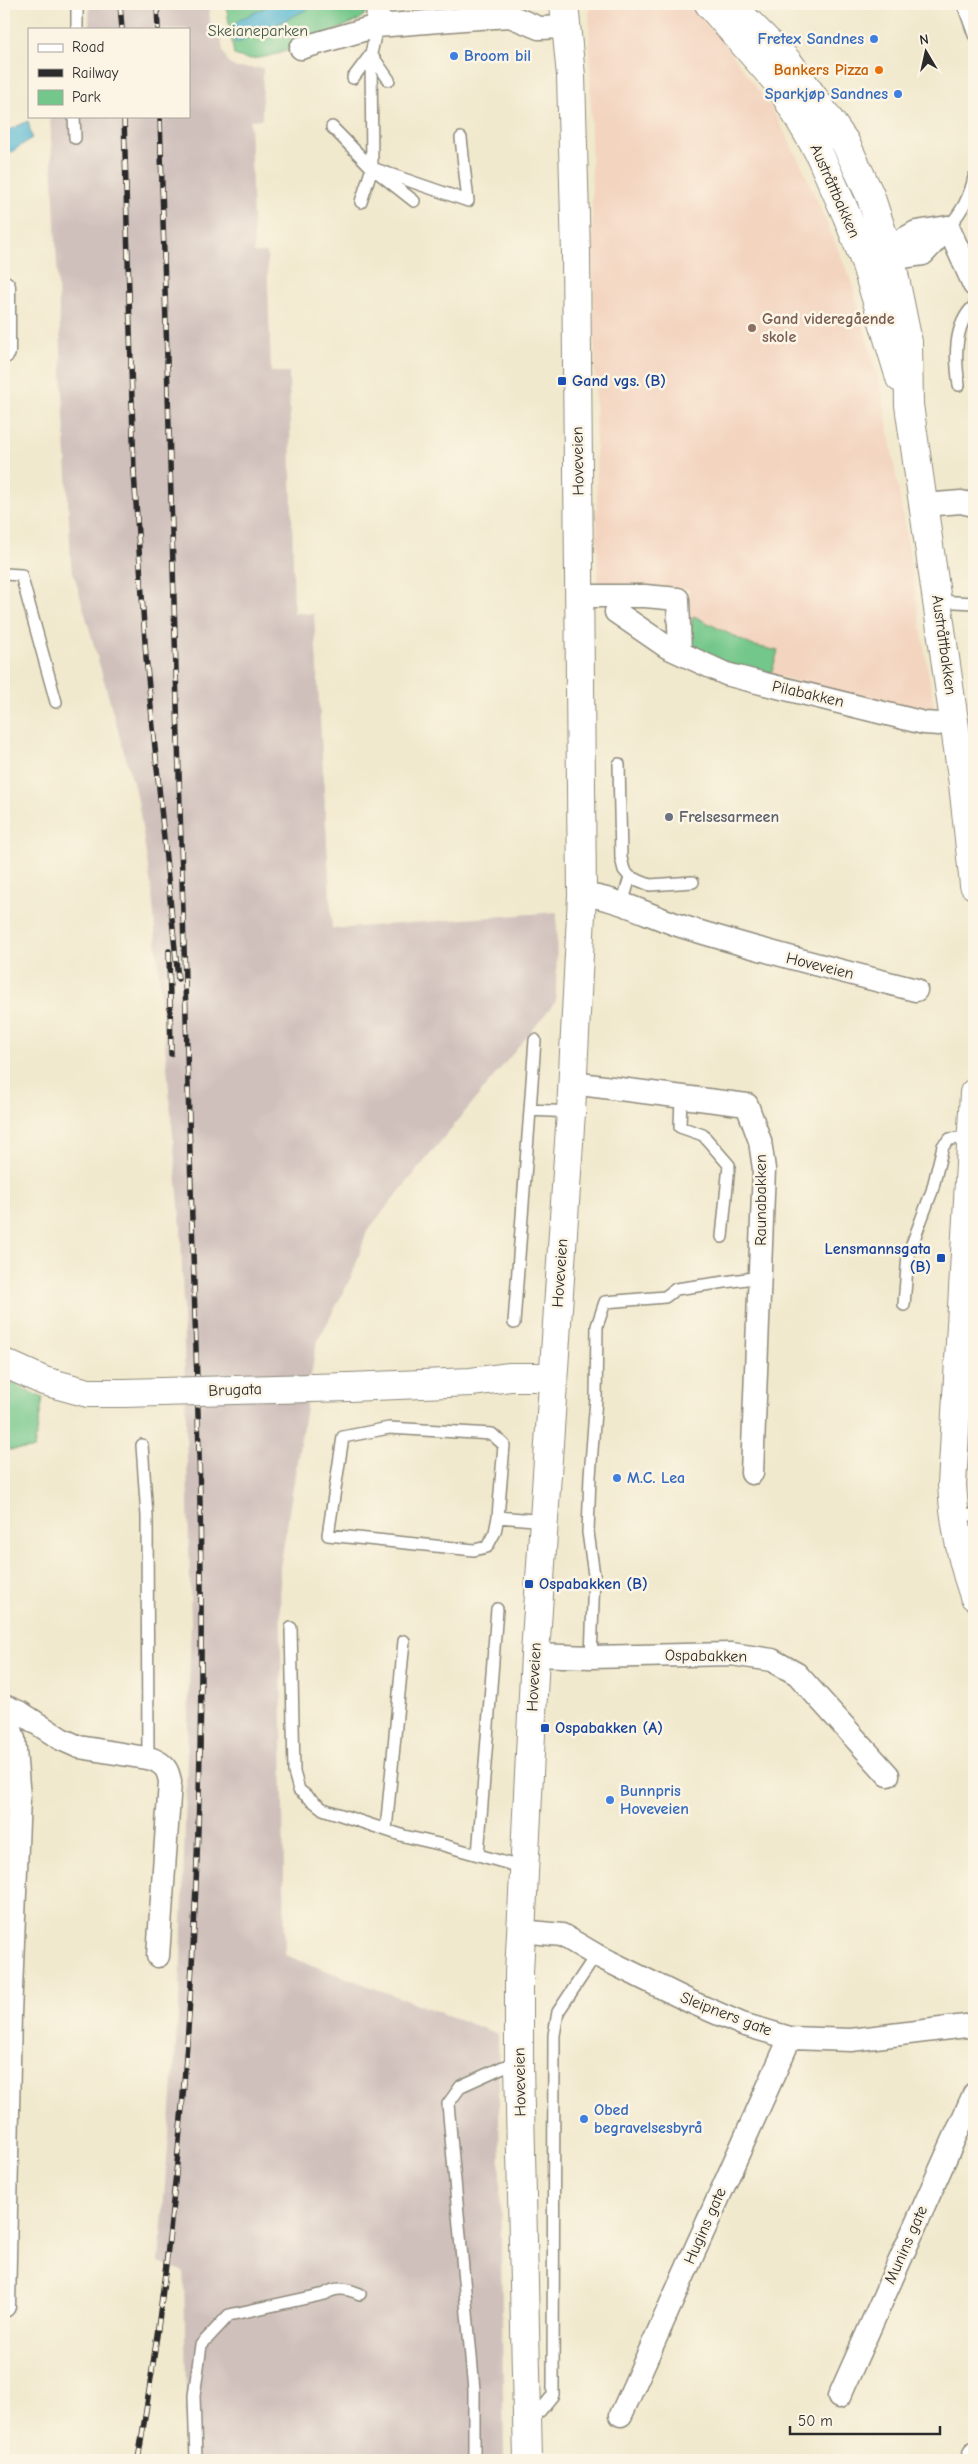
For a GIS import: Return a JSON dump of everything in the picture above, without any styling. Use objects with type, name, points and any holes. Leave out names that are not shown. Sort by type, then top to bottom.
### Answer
[{"type":"main road","name":"Austråttbakken","points":[[709,4],[778,83],[796,110],[834,184],[881,256]]},
{"type":"main road","name":"Austråttbakken","points":[[730,4],[789,63],[845,142],[870,195],[881,256],[908,342],[909,405],[963,784],[974,885]]},
{"type":"main road","name":"Hoveveien","points":[[528,2460],[519,2064],[521,1930],[535,1655],[571,1112],[582,895],[576,253],[568,12]]},
{"type":"main road","points":[[974,1093],[965,1350],[953,1452],[964,1516],[964,1567],[974,1596]]},
{"type":"main road","name":"Brugata","points":[[4,1363],[44,1381],[88,1393],[349,1387],[471,1382],[510,1377],[552,1388]]},
{"type":"street","points":[[377,26],[378,4]]},
{"type":"street","points":[[301,48],[377,26],[510,16],[539,28],[568,12]]},
{"type":"street","points":[[881,256],[923,254],[948,227],[974,285]]},
{"type":"street","points":[[4,287],[4,352]]},
{"type":"street","points":[[924,505],[961,502],[974,505]]},
{"type":"street","points":[[580,596],[645,596],[678,599],[680,653]]},
{"type":"street","name":"Pilabakken","points":[[616,612],[667,647],[726,674],[924,723],[939,724]]},
{"type":"street","name":"Hoveveien","points":[[582,895],[596,896],[622,904],[667,922],[770,953],[916,990]]},
{"type":"street","name":"Raunabakken","points":[[572,1083],[747,1105],[760,1141],[764,1169],[752,1473]]},
{"type":"street","name":"Ospabakken","points":[[535,1655],[591,1657],[731,1654],[772,1660],[798,1674],[888,1775]]},
{"type":"street","points":[[4,1706],[21,1713],[61,1739],[79,1747],[148,1758],[162,1763],[168,1771],[170,1782],[158,1956]]},
{"type":"street","points":[[4,1706],[14,1739],[4,2306]]},
{"type":"street","name":"Sleipners gate","points":[[521,1930],[562,1935],[596,1955],[691,2002],[742,2024],[790,2038],[851,2040],[974,2025]]},
{"type":"street","name":"Hugins gate","points":[[621,2415],[790,2038]]},
{"type":"street","name":"Munins gate","points":[[839,2397],[969,2119],[974,2094]]},
{"type":"street","points":[[972,2460],[974,2454]]},
{"type":"lane","points":[[77,4],[77,28]]},
{"type":"lane","points":[[963,4],[974,35]]},
{"type":"lane","points":[[361,202],[372,168],[371,54],[377,26]]},
{"type":"lane","points":[[354,78],[371,54]]},
{"type":"lane","points":[[371,54],[390,80]]},
{"type":"lane","points":[[74,118],[75,138]]},
{"type":"lane","points":[[332,127],[372,168],[414,202]]},
{"type":"lane","points":[[372,168],[468,201],[461,138]]},
{"type":"lane","points":[[948,227],[964,208],[972,190],[974,177]]},
{"type":"lane","points":[[959,385],[955,359],[958,338],[968,312],[974,306]]},
{"type":"lane","points":[[4,574],[21,575],[56,702]]},
{"type":"lane","points":[[937,601],[974,603]]},
{"type":"lane","points":[[618,764],[621,858],[624,870],[630,877],[650,885],[693,882]]},
{"type":"lane","points":[[622,904],[630,877]]},
{"type":"lane","points":[[514,1323],[535,1040]]},
{"type":"lane","points":[[681,1097],[680,1127],[704,1135],[729,1165],[722,1237]]},
{"type":"lane","points":[[530,1110],[571,1112]]},
{"type":"lane","points":[[904,1305],[908,1255],[932,1190],[943,1146],[950,1139],[972,1137]]},
{"type":"lane","points":[[591,1657],[594,1575],[588,1532],[590,1476],[596,1399],[597,1326],[605,1302],[665,1297],[676,1289],[760,1277]]},
{"type":"lane","points":[[389,1428],[492,1434],[504,1445],[498,1517],[495,1532],[487,1547],[474,1550],[328,1535],[343,1437],[389,1428]]},
{"type":"lane","points":[[142,1445],[147,1516],[148,1758]]},
{"type":"lane","points":[[498,1517],[545,1521]]},
{"type":"lane","points":[[478,1855],[498,1609]]},
{"type":"lane","points":[[291,1628],[294,1772],[299,1790],[323,1809],[386,1830],[510,1864],[524,1866]]},
{"type":"lane","points":[[386,1830],[404,1641]]},
{"type":"lane","points":[[527,2416],[540,2411],[553,2395],[554,2034],[558,2012],[596,1955]]},
{"type":"lane","points":[[474,2460],[474,2390],[448,2104],[461,2086],[503,2067],[519,2064]]},
{"type":"lane","points":[[196,2460],[194,2396],[201,2345],[229,2315],[325,2294],[331,2290],[349,2288],[360,2294]]},
{"type":"shaded area","points":[[89,4],[209,4],[211,35],[220,34],[223,51],[229,64],[237,68],[263,68],[262,119],[250,120],[254,253],[267,253],[271,372],[289,372],[294,613],[314,614],[332,929],[557,912],[556,1001],[367,1231],[353,1273],[316,1345],[280,1568],[285,1955],[498,2034],[504,2460],[187,2460],[184,2272],[159,2262],[180,1993],[191,1621],[181,1229],[152,893],[138,801],[71,564],[50,118],[190,118],[190,28],[89,28]]},
{"type":"shaded area","points":[[589,4],[689,4],[727,47],[772,109],[803,168],[851,280],[883,397],[935,712],[929,718],[691,652],[689,589],[598,583]]},
{"type":"green space","name":"Skeianeparken","points":[[226,4],[365,4],[366,13],[359,20],[290,50],[262,58],[248,59],[234,55]]},
{"type":"green space","points":[[694,616],[751,645],[778,651],[772,671],[765,676],[696,652],[691,643],[692,619]]},
{"type":"green space","points":[[4,1379],[43,1398],[34,1449],[4,1450]]},
{"type":"water","points":[[272,4],[318,4],[236,44],[232,27],[239,20]]},
{"type":"water","points":[[28,121],[32,138],[7,155],[5,132]]},
{"type":"railway","points":[[120,4],[122,28]]},
{"type":"railway","points":[[157,4],[158,28]]},
{"type":"railway","points":[[124,118],[134,472],[146,657],[178,979]]},
{"type":"railway","points":[[138,2460],[158,2331],[173,2201],[185,2070],[194,1938],[201,1676],[201,1545],[197,1381],[160,118]]},
{"type":"railway","points":[[169,951],[171,1054]]},
{"type":"place","name":"Fretex Sandnes","points":[[874,39]]},
{"type":"place","name":"Broom bil","points":[[454,56]]},
{"type":"place","name":"Bankers Pizza","points":[[879,70]]},
{"type":"place","name":"Sparkjøp Sandnes","points":[[898,94]]},
{"type":"place","name":"Gand videregående skole","points":[[752,328]]},
{"type":"place","name":"Gand vgs. (B)","points":[[562,381]]},
{"type":"place","name":"Frelsesarmeen","points":[[669,817]]},
{"type":"place","name":"Lensmannsgata (B)","points":[[941,1258]]},
{"type":"place","name":"M.C. Lea","points":[[617,1478]]},
{"type":"place","name":"Ospabakken (B)","points":[[529,1584]]},
{"type":"place","name":"Ospabakken (A)","points":[[545,1728]]},
{"type":"place","name":"Bunnpris Hoveveien","points":[[610,1800]]},
{"type":"place","name":"Obed begravelsesbyrå","points":[[584,2119]]}]
